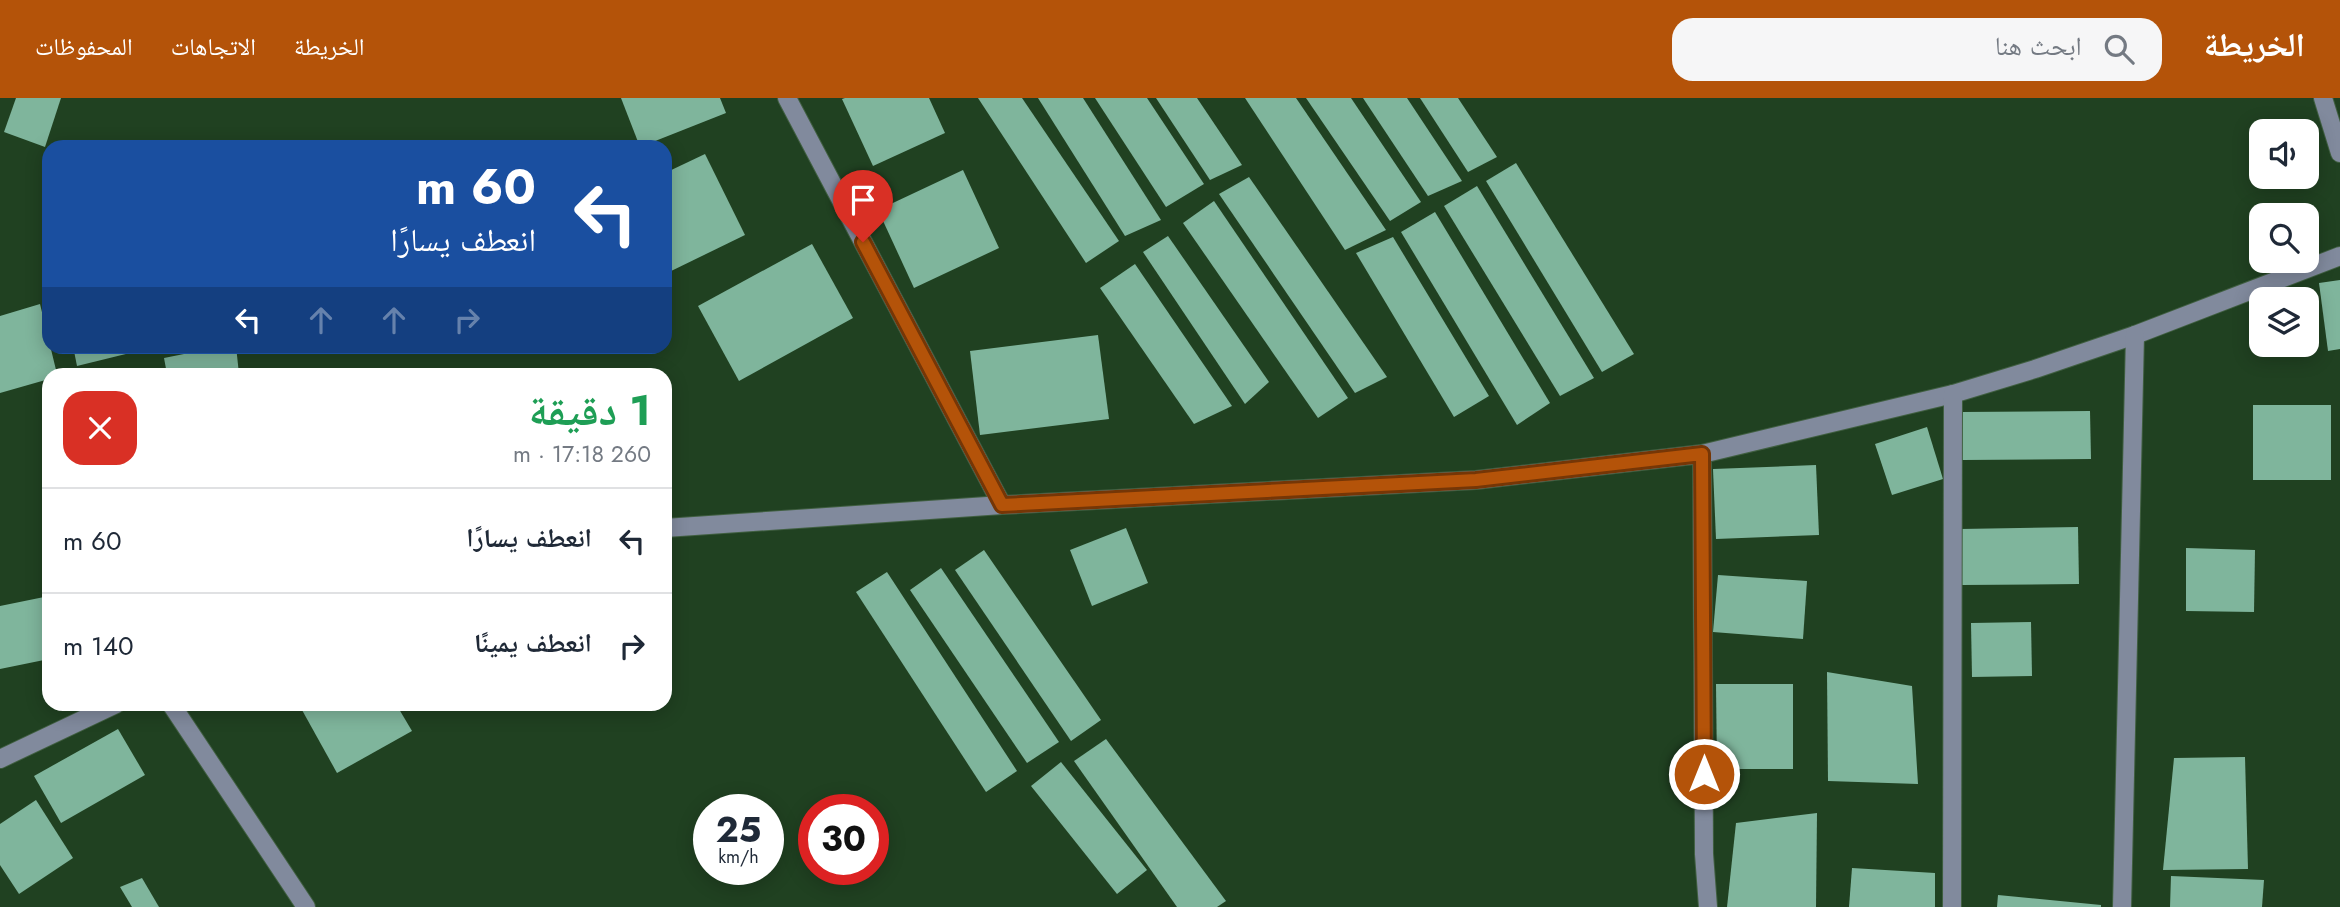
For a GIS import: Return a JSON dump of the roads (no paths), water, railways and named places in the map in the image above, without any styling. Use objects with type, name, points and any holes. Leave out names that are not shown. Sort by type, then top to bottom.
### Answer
[{"type":"street","points":[[787,98],[1002,505]]},
{"type":"street","points":[[2322,98],[2340,153]]},
{"type":"street","points":[[672,528],[1002,505],[1476,480],[1702,454],[1953,394],[2135,335],[2340,256]]},
{"type":"street","points":[[2122,907],[2135,335]]},
{"type":"street","points":[[1952,907],[1953,394]]},
{"type":"street","points":[[1702,454],[1704,855],[1708,907]]},
{"type":"street","points":[[0,759],[101,711]]},
{"type":"street","points":[[176,711],[306,907]]}]
